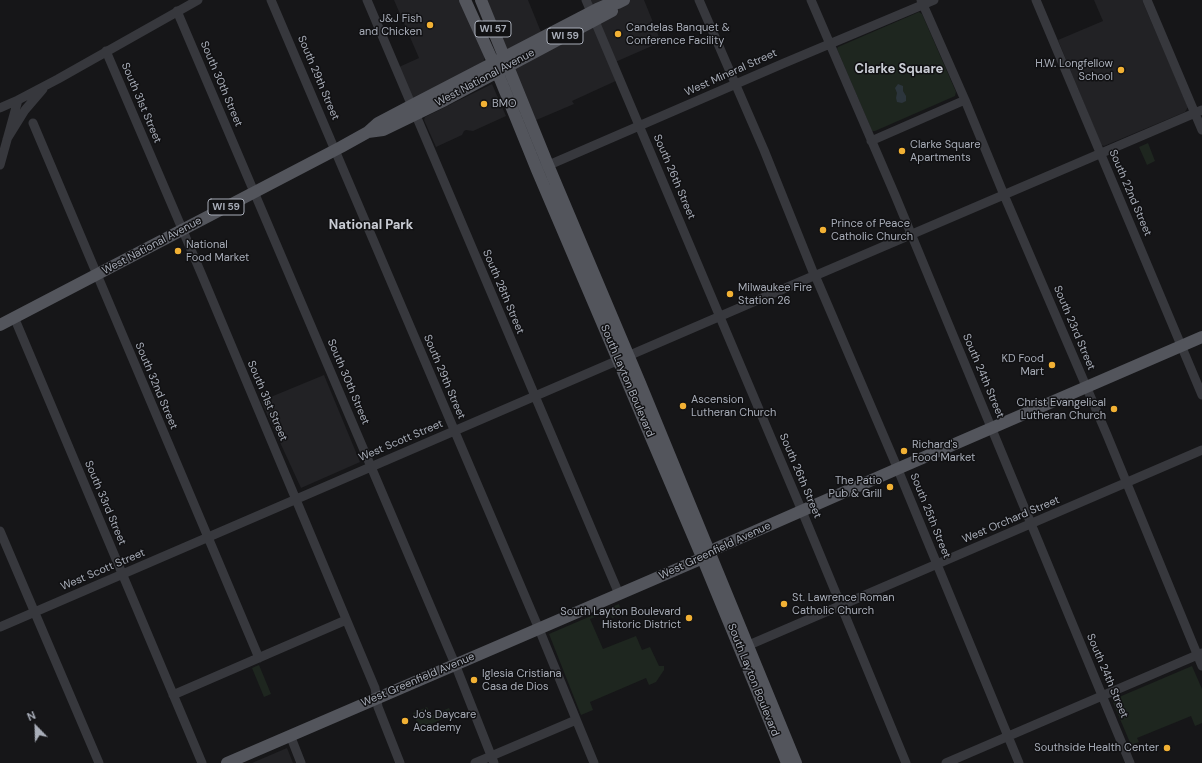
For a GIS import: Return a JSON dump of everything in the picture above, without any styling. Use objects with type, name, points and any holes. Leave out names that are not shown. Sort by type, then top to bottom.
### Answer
[{"type":"main road","name":"South Layton Boulevard","points":[[466,0],[496,68],[543,167],[624,358],[744,648],[787,763]]},
{"type":"main road","points":[[470,0],[474,2],[480,0]]},
{"type":"main road","name":"South Layton Boulevard","points":[[480,0],[507,62],[543,167]]},
{"type":"main road","name":"West National Avenue","points":[[0,325],[335,150],[368,132],[378,123],[413,110],[486,66],[496,68],[593,16],[615,9],[621,2]]},
{"type":"main road","name":"West Greenfield Avenue","points":[[227,763],[539,629],[897,469],[1202,337]]},
{"type":"main road","name":"South Layton Boulevard","points":[[744,648],[796,763]]},
{"type":"street","points":[[0,108],[18,100],[198,0]]},
{"type":"street","name":"South 29th Street","points":[[271,0],[539,629],[594,763]]},
{"type":"street","name":"South 28th Street","points":[[367,0],[619,594]]},
{"type":"street","name":"South 26th Street","points":[[586,0],[802,511],[906,763]]},
{"type":"street","name":"South 25th Street","points":[[699,0],[937,564],[1019,763]]},
{"type":"street","name":"South 24th Street","points":[[811,0],[911,234],[1130,763]]},
{"type":"street","name":"West Mineral Street","points":[[543,167],[830,44],[922,2],[934,0]]},
{"type":"street","name":"South 22nd Street","points":[[1036,0],[1202,395]]},
{"type":"street","points":[[1147,0],[1198,111],[1202,130]]},
{"type":"street","name":"South 23rd Street","points":[[922,2],[1200,654],[1202,666]]},
{"type":"street","name":"South 30th Street","points":[[177,11],[455,664],[493,760]]},
{"type":"street","name":"South 31st Street","points":[[106,51],[375,688],[378,707],[400,763]]},
{"type":"street","points":[[7,140],[25,110],[49,83]]},
{"type":"street","points":[[0,165],[18,100]]},
{"type":"street","points":[[871,141],[965,100]]},
{"type":"street","name":"West Scott Street","points":[[0,627],[1198,111]]},
{"type":"street","name":"South 32nd Street","points":[[33,123],[258,658]]},
{"type":"street","name":"South 33rd Street","points":[[14,317],[202,763]]},
{"type":"street","name":"West Orchard Street","points":[[744,648],[1202,450]]},
{"type":"street","points":[[0,531],[98,763]]},
{"type":"street","points":[[173,695],[346,620]]},
{"type":"street","points":[[946,763],[1200,654]]},
{"type":"street","points":[[475,763],[493,760],[576,720]]},
{"type":"street","points":[[290,735],[302,763]]},
{"type":"shaded area","points":[[394,0],[460,0],[485,57],[483,63],[413,100],[399,67],[419,58]]},
{"type":"shaded area","points":[[481,0],[528,0],[543,37],[505,57]]},
{"type":"shaded area","points":[[591,0],[644,0],[661,42],[613,63],[620,79],[572,101],[574,104],[534,121],[513,69],[592,28]]},
{"type":"shaded area","name":"H.W. Longfellow School","points":[[1094,0],[1142,0],[1188,107],[1185,112],[1104,146],[1101,145],[1058,40],[1103,21]]},
{"type":"shaded area","points":[[919,12],[922,14],[956,92],[955,96],[872,131],[837,49],[838,47]]},
{"type":"shaded area","points":[[492,84],[506,116],[473,131],[466,130],[462,135],[436,147],[424,120],[425,117]]},
{"type":"shaded area","points":[[898,84],[903,86],[903,91],[906,96],[906,101],[902,103],[897,102],[896,98],[897,93],[895,88]]},
{"type":"shaded area","points":[[1148,143],[1155,161],[1147,165],[1139,147]]},
{"type":"shaded area","points":[[324,375],[360,462],[301,488],[261,401]]},
{"type":"shaded area","points":[[619,604],[620,608],[617,616],[612,618],[609,611],[590,619],[603,649],[636,636],[642,650],[650,647],[659,666],[664,666],[664,670],[656,682],[649,685],[646,678],[590,702],[593,710],[581,715],[549,634]]},
{"type":"shaded area","points":[[259,665],[271,694],[264,697],[252,668]]},
{"type":"shaded area","points":[[1192,666],[1202,689],[1202,723],[1195,726],[1191,716],[1137,738],[1139,742],[1131,745],[1112,700]]},
{"type":"shaded area","points":[[427,707],[431,716],[449,708],[452,715],[420,729],[413,713]]},
{"type":"shaded area","points":[[287,748],[293,763],[252,763]]},
{"type":"place","name":"J&J Fish and Chicken","points":[[430,25]]},
{"type":"place","name":"Candelas Banquet & Conference Facility","points":[[618,34]]},
{"type":"place","name":"H.W. Longfellow School","points":[[1121,70]]},
{"type":"place","name":"BMO","points":[[484,104]]},
{"type":"place","name":"Clarke Square Apartments","points":[[902,151]]},
{"type":"place","name":"Prince of Peace Catholic Church","points":[[823,230]]},
{"type":"place","name":"National Food Market","points":[[178,251]]},
{"type":"place","name":"Milwaukee Fire Station 26","points":[[730,294]]},
{"type":"place","name":"KD Food Mart","points":[[1052,365]]},
{"type":"place","name":"Ascension Lutheran Church","points":[[683,406]]},
{"type":"place","name":"Christ Evangelical Lutheran Church","points":[[1114,409]]},
{"type":"place","name":"Richard's Food Market","points":[[904,451]]},
{"type":"place","name":"The Patio Pub & Grill","points":[[890,487]]},
{"type":"place","name":"St. Lawrence Roman Catholic Church","points":[[784,604]]},
{"type":"place","name":"South Layton Boulevard Historic District","points":[[689,618]]},
{"type":"place","name":"Iglesia Cristiana Casa de Dios","points":[[474,680]]},
{"type":"place","name":"Jo's Daycare Academy","points":[[405,721]]},
{"type":"place","name":"Southside Health Center","points":[[1167,748]]},
{"type":"district","name":"Clarke Square","points":[[899,70]]},
{"type":"district","name":"National Park","points":[[371,226]]}]
